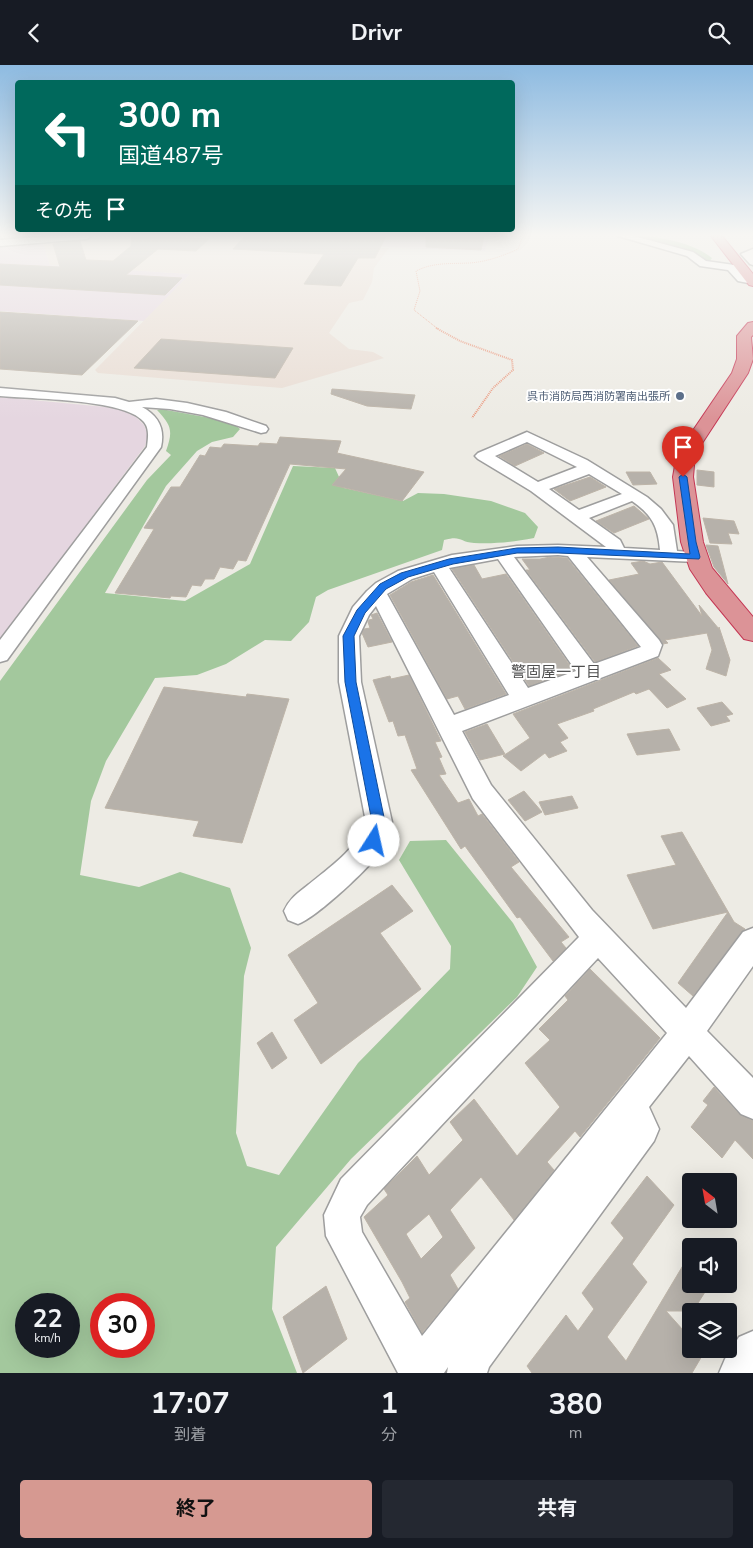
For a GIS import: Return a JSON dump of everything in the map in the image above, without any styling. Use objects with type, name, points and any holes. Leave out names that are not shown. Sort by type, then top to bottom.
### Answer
[{"type":"highway","points":[[753,326],[744,336],[749,354],[740,373],[686,454],[683,477],[692,542],[701,569],[714,588],[753,633]]},
{"type":"street","points":[[0,391],[115,402],[142,412],[153,423],[158,436],[154,447],[0,655]]},
{"type":"street","points":[[129,406],[144,403],[163,404],[246,422],[261,429]]},
{"type":"street","points":[[616,553],[614,544],[577,517],[537,488],[483,456],[527,436],[589,468],[634,495],[657,513],[665,526],[668,555]]},
{"type":"street","points":[[537,488],[589,468]]},
{"type":"street","points":[[577,517],[634,495]]},
{"type":"street","points":[[298,911],[338,877],[374,841],[379,822],[350,682],[348,636],[360,612],[374,595],[383,587],[405,575],[438,565],[517,551],[575,551],[696,557]]},
{"type":"street","points":[[447,727],[650,651],[652,645],[578,558],[575,551]]},
{"type":"street","points":[[502,553],[590,674]]},
{"type":"street","points":[[438,565],[522,699]]},
{"type":"street","points":[[374,595],[382,599],[482,792],[582,920],[753,1102]]},
{"type":"street","points":[[598,937],[354,1192],[342,1215],[344,1236],[419,1373],[687,1033],[753,942]]},
{"type":"street","points":[[467,1373],[471,1358],[642,1129],[630,1105]]},
{"type":"street","points":[[739,1373],[753,1351]]},
{"type":"path","points":[[420,297],[414,310],[422,318],[452,337],[500,353],[512,360],[513,370],[493,389],[472,418]]},
{"type":"shaded area","points":[[0,297],[167,297],[144,321],[0,311]]},
{"type":"shaded area","points":[[167,297],[364,297],[363,300],[349,303],[329,333],[349,349],[373,352],[384,358],[282,388],[98,373],[95,370]]},
{"type":"shaded area","points":[[0,397],[121,410],[136,417],[144,425],[148,435],[145,446],[0,640]]},
{"type":"green space","points":[[161,409],[232,422],[240,429],[233,437],[212,442],[197,451],[166,486],[105,593],[185,601],[250,564],[293,466],[335,468],[344,488],[403,501],[418,493],[444,494],[491,501],[525,513],[538,527],[534,538],[519,541],[482,543],[469,542],[457,538],[444,540],[442,550],[328,590],[316,597],[309,622],[291,641],[265,640],[226,664],[197,675],[155,678],[106,761],[91,801],[80,875],[139,887],[180,872],[230,888],[251,948],[244,976],[236,1133],[247,1166],[279,1175],[358,1063],[450,969],[451,946],[399,860],[410,841],[446,840],[513,923],[537,967],[517,997],[351,1159],[276,1247],[272,1309],[297,1373],[0,1373],[0,681],[147,480],[171,455],[166,451],[170,438],[170,429],[166,420],[157,410]]},
{"type":"building","points":[[0,312],[138,321],[82,375],[0,369]]},
{"type":"building","points":[[161,339],[293,348],[275,378],[134,368]]},
{"type":"building","points":[[332,389],[415,395],[411,409],[367,406],[331,394]]},
{"type":"building","points":[[280,437],[341,441],[337,453],[424,472],[402,501],[332,485],[346,469],[290,464],[246,561],[238,560],[233,569],[220,567],[214,579],[205,579],[201,586],[192,585],[186,597],[171,596],[170,598],[115,593],[154,529],[144,528],[171,487],[180,487],[200,455],[205,456],[210,447],[221,448],[224,444],[258,446],[260,443],[277,444]]},
{"type":"building","points":[[527,444],[544,453],[515,466],[499,456]]},
{"type":"building","points":[[697,470],[714,472],[714,487],[697,485]]},
{"type":"building","points":[[626,472],[650,472],[657,484],[633,485]]},
{"type":"building","points":[[590,477],[606,487],[570,501],[554,489]]},
{"type":"building","points":[[634,506],[649,519],[614,533],[596,521]]},
{"type":"building","points":[[703,518],[734,521],[739,534],[728,533],[732,544],[710,543]]},
{"type":"building","points":[[706,545],[718,546],[728,584],[714,567]]},
{"type":"building","points":[[567,558],[638,646],[595,662],[526,570],[530,570],[522,559]]},
{"type":"building","points":[[643,561],[650,564],[662,562],[702,616],[699,605],[719,629],[719,627],[730,660],[726,676],[706,669],[712,650],[707,633],[665,640],[668,643],[663,644],[609,580],[639,574],[631,563]]},
{"type":"building","points":[[474,565],[482,579],[506,574],[573,670],[529,686],[452,569]]},
{"type":"building","points":[[433,575],[506,694],[465,709],[458,696],[447,699],[390,595],[411,582]]},
{"type":"building","points":[[377,613],[392,642],[368,647],[362,633],[364,629],[370,628],[368,622],[373,619],[371,615]]},
{"type":"building","points":[[658,658],[671,670],[659,674],[686,699],[667,708],[649,689],[636,694],[634,692],[593,709],[594,711],[557,724],[568,738],[560,742],[567,751],[549,758],[545,753],[521,771],[503,756],[530,738],[513,714]]},
{"type":"building","points":[[409,675],[441,741],[435,742],[442,757],[439,758],[446,774],[439,775],[458,803],[469,799],[478,816],[482,814],[519,862],[511,867],[569,937],[561,942],[566,948],[553,961],[520,917],[517,918],[465,846],[461,849],[411,770],[417,769],[405,735],[398,736],[393,721],[389,722],[373,680],[390,676],[391,679]]},
{"type":"building","points":[[164,687],[246,697],[247,694],[289,699],[242,843],[193,836],[199,821],[105,808]]},
{"type":"building","points":[[722,702],[733,714],[726,716],[730,721],[711,726],[697,708]]},
{"type":"building","points":[[487,724],[505,754],[480,760],[465,732]]},
{"type":"building","points":[[669,729],[680,750],[637,755],[627,734]]},
{"type":"building","points":[[524,791],[542,812],[525,821],[508,800]]},
{"type":"building","points":[[572,796],[578,808],[545,815],[539,802]]},
{"type":"building","points":[[682,832],[734,922],[745,929],[693,996],[678,983],[728,912],[653,929],[627,875],[676,865],[661,836]]},
{"type":"building","points":[[392,885],[413,911],[380,933],[421,989],[321,1064],[294,1020],[318,1003],[288,955]]},
{"type":"building","points":[[590,969],[660,1038],[580,1137],[575,1131],[547,1162],[554,1170],[514,1220],[481,1177],[450,1210],[475,1248],[450,1275],[458,1289],[422,1333],[405,1302],[410,1298],[402,1282],[364,1217],[388,1195],[384,1189],[417,1156],[429,1175],[463,1140],[450,1122],[474,1099],[517,1156],[560,1107],[525,1063],[550,1040],[539,1029],[568,1000],[565,996]],"holes":[[[429,1214],[443,1237],[421,1259],[406,1234]]]},
{"type":"building","points":[[272,1032],[287,1058],[272,1069],[257,1043]]},
{"type":"building","points":[[714,1087],[740,1115],[753,1121],[753,1159],[735,1140],[722,1158],[691,1127],[708,1105],[703,1101]]},
{"type":"building","points":[[647,1176],[674,1205],[632,1264],[647,1282],[607,1337],[626,1361],[682,1267],[682,1293],[704,1293],[698,1303],[682,1303],[682,1311],[666,1311],[682,1329],[682,1358],[701,1358],[692,1373],[532,1373],[527,1366],[566,1315],[578,1331],[594,1309],[582,1293],[624,1238],[611,1223]]},
{"type":"building","points":[[326,1286],[347,1339],[303,1373],[283,1317]]},
{"type":"place","name":"呉市消防局西消防署南出張所","points":[[680,396]]},
{"type":"district","name":"警固屋一丁目","points":[[556,672]]},
{"type":"route","points":[[374,841],[379,822],[350,682],[348,636],[360,612],[374,595],[383,587],[405,575],[452,561],[517,551],[558,550],[696,557],[692,542],[683,477]]}]
